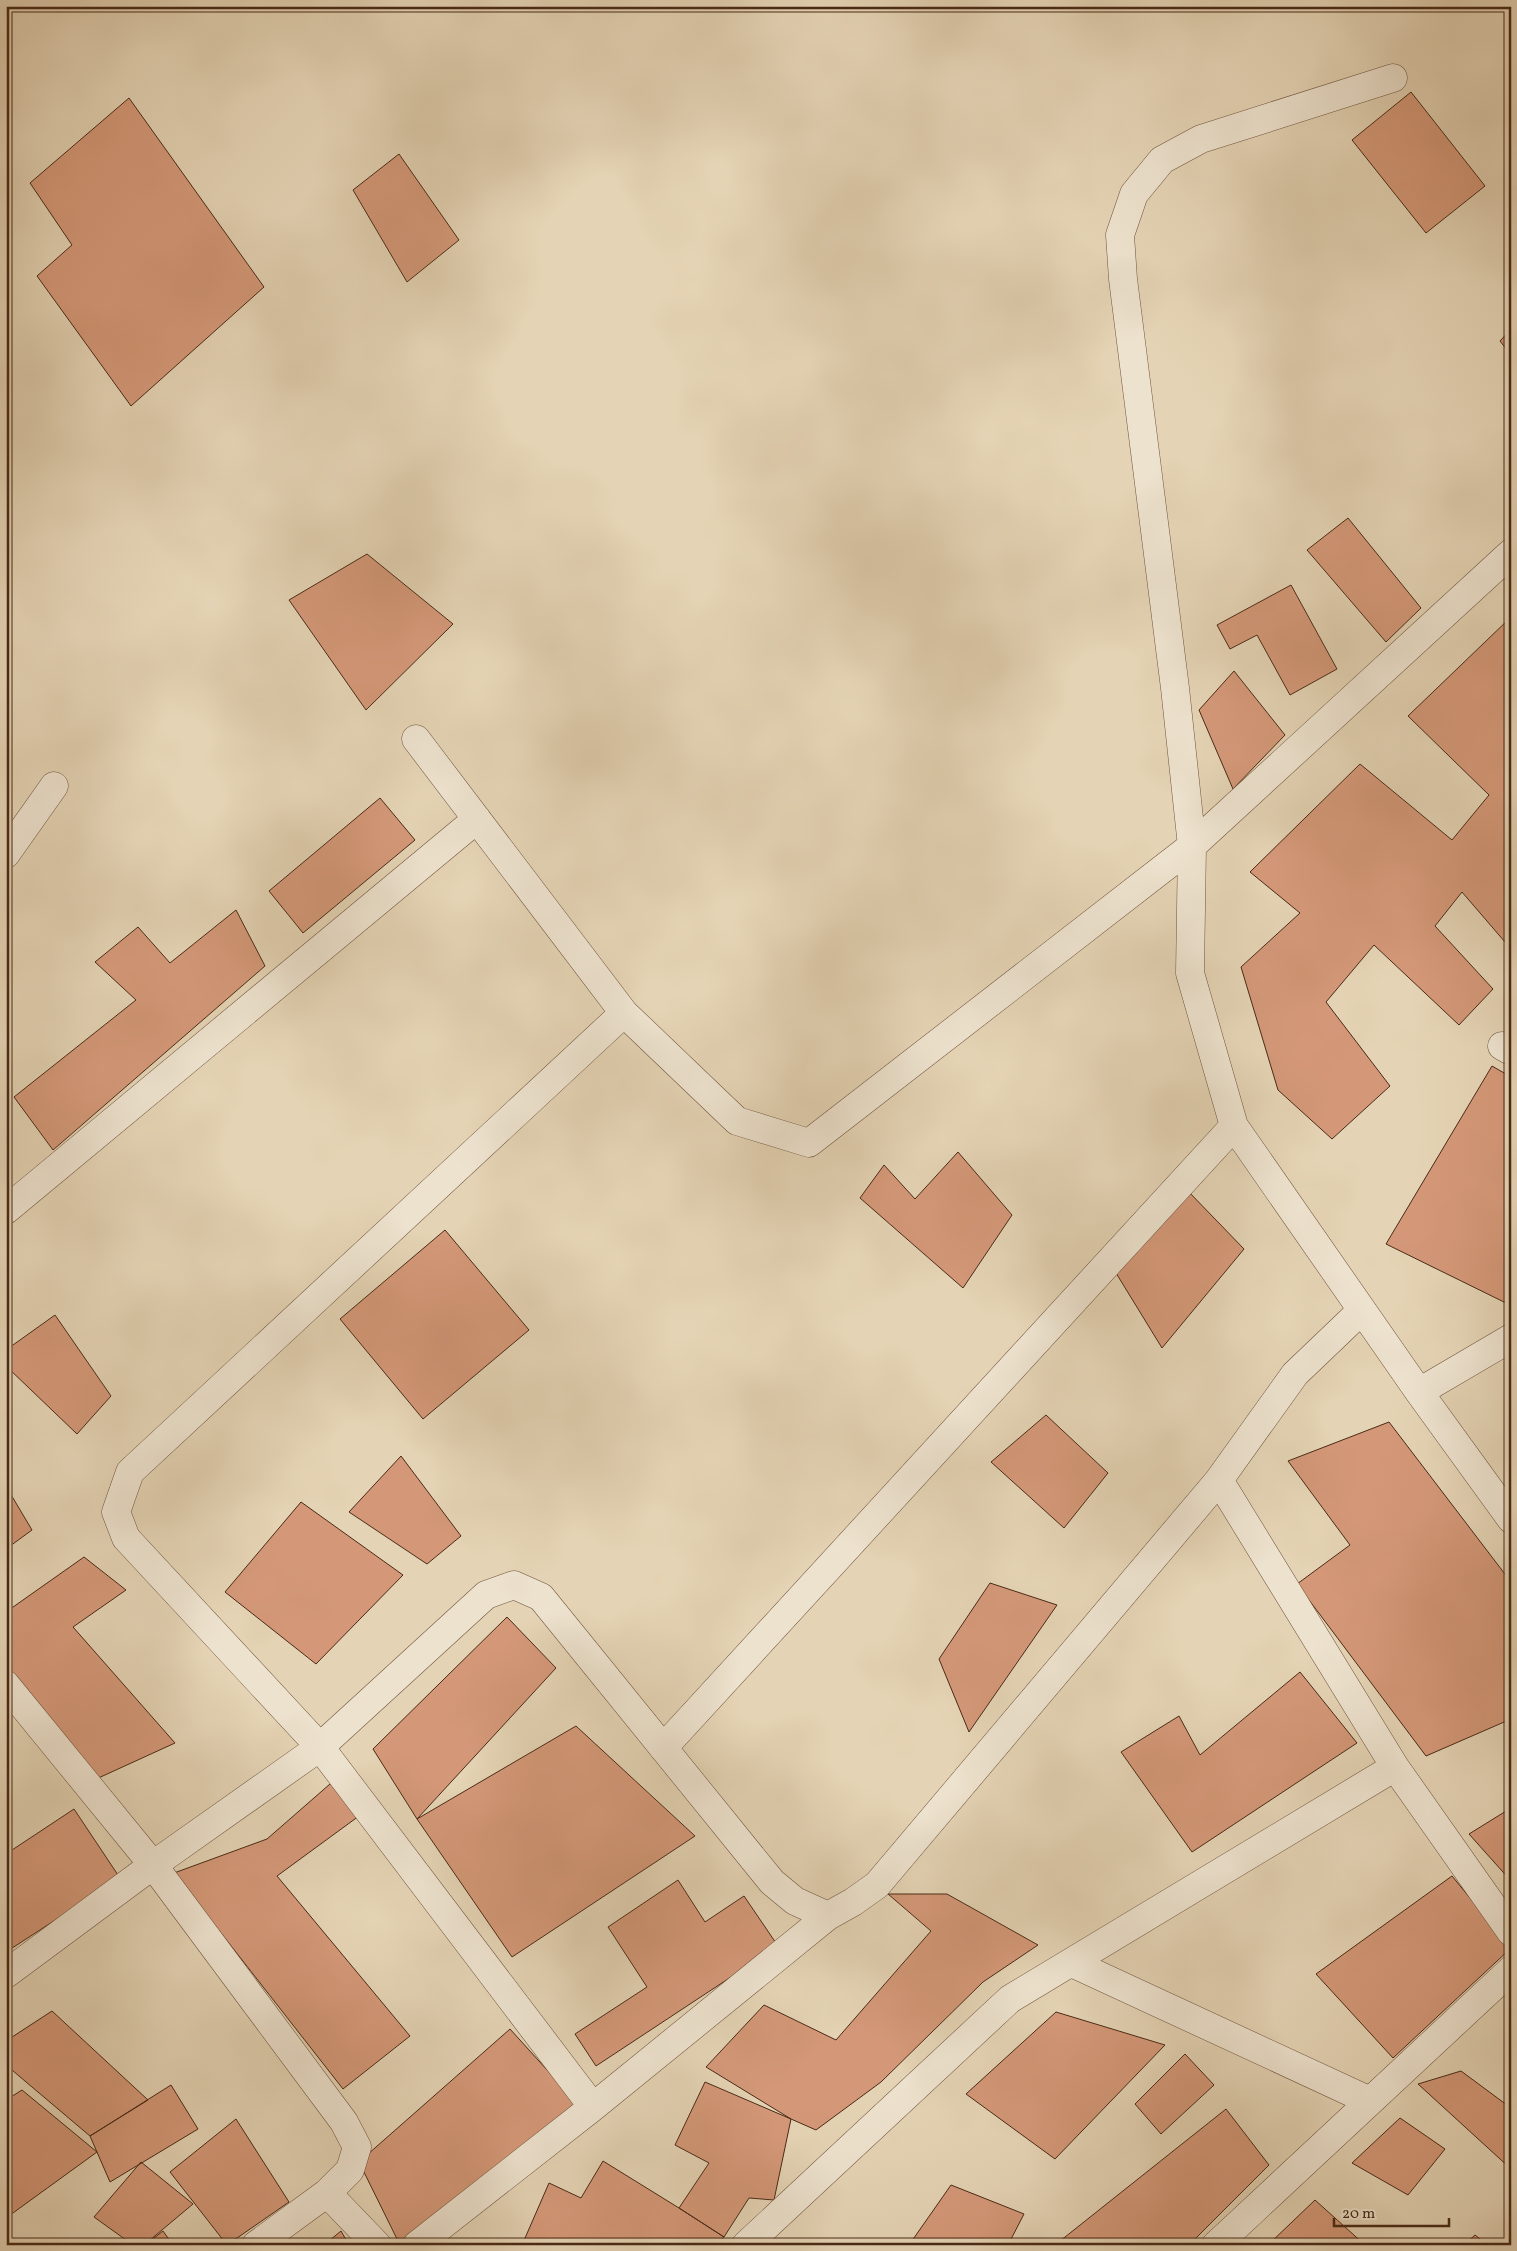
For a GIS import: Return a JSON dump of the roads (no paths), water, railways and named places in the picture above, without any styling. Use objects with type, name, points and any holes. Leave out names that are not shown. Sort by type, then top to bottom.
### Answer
[{"type":"street","points":[[1393,78],[1201,139],[1162,160],[1134,194],[1120,235],[1122,279],[1175,688],[1192,846],[1190,973],[1234,1126],[1419,1392],[1511,1519]]},
{"type":"street","points":[[416,739],[624,1013],[737,1121],[809,1143],[1192,846],[1511,553]]},
{"type":"street","points":[[6,854],[54,786]]},
{"type":"street","points":[[6,1210],[477,819]]},
{"type":"street","points":[[593,2107],[320,1747],[126,1538],[116,1512],[130,1472],[624,1013]]},
{"type":"street","points":[[663,1748],[1234,1126]]},
{"type":"street","points":[[417,2245],[593,2107],[828,1916],[853,1902],[877,1885],[1219,1480],[1296,1374],[1362,1310]]},
{"type":"street","points":[[1419,1392],[1511,1338]]},
{"type":"street","points":[[1219,1480],[1395,1767],[1511,1932]]},
{"type":"street","points":[[6,1974],[152,1865],[320,1747],[486,1595],[514,1585],[541,1597],[772,1882],[795,1901],[828,1916]]},
{"type":"street","points":[[6,1685],[152,1865],[344,2122],[357,2147],[350,2170],[327,2193],[256,2245]]},
{"type":"street","points":[[746,2245],[1010,1999],[1395,1767]]},
{"type":"street","points":[[1072,1963],[1370,2100]]},
{"type":"street","points":[[1216,2245],[1511,1970]]},
{"type":"street","points":[[327,2193],[377,2245]]}]
